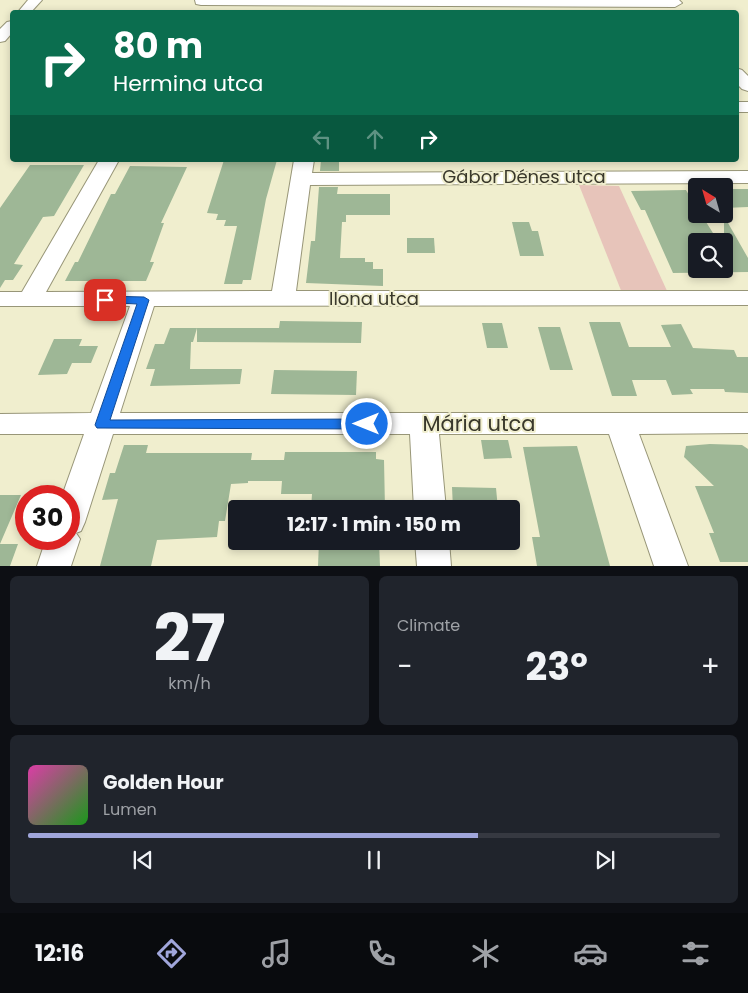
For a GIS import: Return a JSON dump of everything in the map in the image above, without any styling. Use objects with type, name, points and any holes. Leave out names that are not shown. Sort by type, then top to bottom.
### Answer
[{"type":"street","points":[[26,10],[35,0]]},
{"type":"street","points":[[199,4],[399,8],[677,5]]},
{"type":"street","points":[[0,38],[10,27]]},
{"type":"street","points":[[29,300],[108,162]]},
{"type":"street","name":"Gábor Dénes utca","points":[[303,169],[400,168],[748,177]]},
{"type":"street","points":[[283,300],[303,169]]},
{"type":"street","name":"Ilona utca","points":[[0,300],[748,298]]},
{"type":"street","points":[[80,490],[144,300]]},
{"type":"street","name":"Mária utca","points":[[0,424],[748,423]]},
{"type":"street","points":[[424,424],[429,500]]},
{"type":"street","points":[[621,424],[671,566]]},
{"type":"street","points":[[54,566],[59,550]]},
{"type":"street","points":[[433,550],[434,566]]},
{"type":"shaded area","points":[[579,185],[619,186],[668,293],[622,293]]},
{"type":"building","points":[[223,162],[276,162],[266,199],[251,280],[243,280],[242,284],[224,284],[237,226],[224,226],[226,220],[216,220],[218,214],[207,213]]},
{"type":"building","points":[[321,162],[339,162],[339,171],[320,171]]},
{"type":"building","points":[[30,165],[84,165],[54,216],[43,217],[14,264],[23,265],[13,280],[5,280],[0,288],[0,208]]},
{"type":"building","points":[[130,166],[187,167],[161,223],[164,223],[150,262],[154,262],[146,281],[65,281],[75,262],[78,262],[111,194],[115,194]]},
{"type":"building","points":[[319,187],[338,187],[337,194],[390,194],[390,215],[346,215],[346,222],[342,222],[340,258],[365,258],[365,262],[373,262],[373,269],[383,269],[383,286],[306,283],[311,241],[315,241]]},
{"type":"building","points":[[733,189],[748,189],[748,207],[733,208]]},
{"type":"building","points":[[686,190],[688,193],[688,223],[707,223],[713,233],[688,233],[688,273],[673,273],[645,210],[641,210],[631,191]]},
{"type":"building","points":[[512,222],[529,222],[532,231],[538,231],[544,256],[520,256]]},
{"type":"building","points":[[724,223],[728,223],[748,258],[748,272],[733,272],[733,233],[724,233]]},
{"type":"building","points":[[407,238],[434,238],[435,253],[407,253]]},
{"type":"building","points":[[280,321],[362,322],[361,343],[197,342],[197,328],[279,328]]},
{"type":"building","points":[[589,322],[620,322],[629,347],[671,347],[661,325],[681,324],[693,348],[734,350],[737,357],[748,357],[748,393],[725,392],[724,389],[690,389],[693,394],[672,395],[666,380],[632,380],[637,396],[612,396]]},
{"type":"building","points":[[482,323],[502,323],[508,348],[487,348]]},
{"type":"building","points":[[538,327],[560,327],[573,370],[550,370]]},
{"type":"building","points":[[170,328],[197,328],[193,342],[191,342],[190,369],[242,369],[240,384],[150,386],[155,369],[146,369],[155,344],[164,344]]},
{"type":"building","points":[[54,339],[82,339],[79,346],[98,346],[91,363],[72,363],[67,374],[38,375]]},
{"type":"building","points":[[274,370],[357,371],[356,395],[271,394]]},
{"type":"building","points":[[481,440],[508,440],[512,458],[484,459]]},
{"type":"building","points":[[710,444],[742,445],[748,449],[748,562],[720,562],[709,533],[714,533],[695,486],[714,486],[684,457],[686,446]]},
{"type":"building","points":[[124,445],[148,445],[146,453],[252,453],[251,460],[284,460],[285,452],[376,452],[376,459],[384,460],[385,500],[312,500],[312,494],[281,494],[282,481],[248,481],[248,483],[231,484],[225,521],[219,521],[217,537],[157,540],[151,566],[100,566],[118,499],[102,500],[110,473],[115,473]]},
{"type":"building","points":[[577,446],[610,566],[537,566],[532,537],[540,537],[523,447]]},
{"type":"building","points":[[452,487],[496,488],[497,500],[453,500]]},
{"type":"building","points":[[0,495],[15,495],[15,509],[0,544]]},
{"type":"building","points":[[0,544],[15,544],[16,550],[10,566],[0,566]]},
{"type":"building","points":[[319,550],[379,550],[380,566],[318,566]]},
{"type":"route","points":[[105,300],[144,300],[102,425],[367,424]]}]
